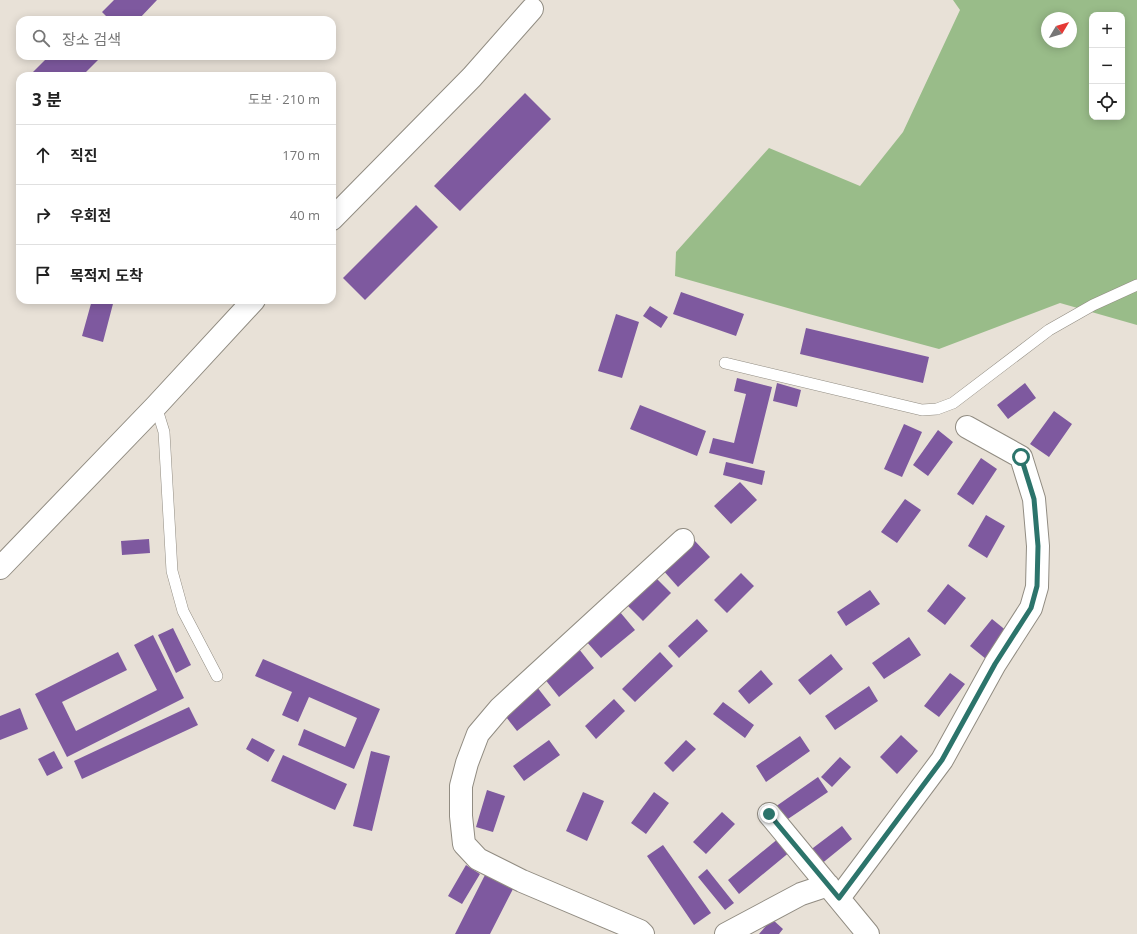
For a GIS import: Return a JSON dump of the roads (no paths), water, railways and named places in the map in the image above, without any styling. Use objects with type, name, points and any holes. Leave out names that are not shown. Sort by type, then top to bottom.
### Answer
[{"type":"street","points":[[336,215],[472,77],[532,9]]},
{"type":"street","points":[[0,568],[156,406],[250,304]]},
{"type":"street","points":[[726,934],[802,894],[834,891],[942,760],[995,664],[1031,608],[1037,586],[1038,546],[1034,499],[1021,457],[967,427]]},
{"type":"street","points":[[643,934],[640,931],[522,881],[478,859],[464,844],[461,816],[462,786],[467,763],[478,734],[500,708],[684,540]]},
{"type":"street","points":[[769,814],[868,934]]},
{"type":"lane","points":[[725,363],[922,410],[937,409],[953,403],[1049,330],[1093,305],[1137,286]]},
{"type":"lane","points":[[156,406],[164,432],[172,571],[183,611],[217,676]]}]
